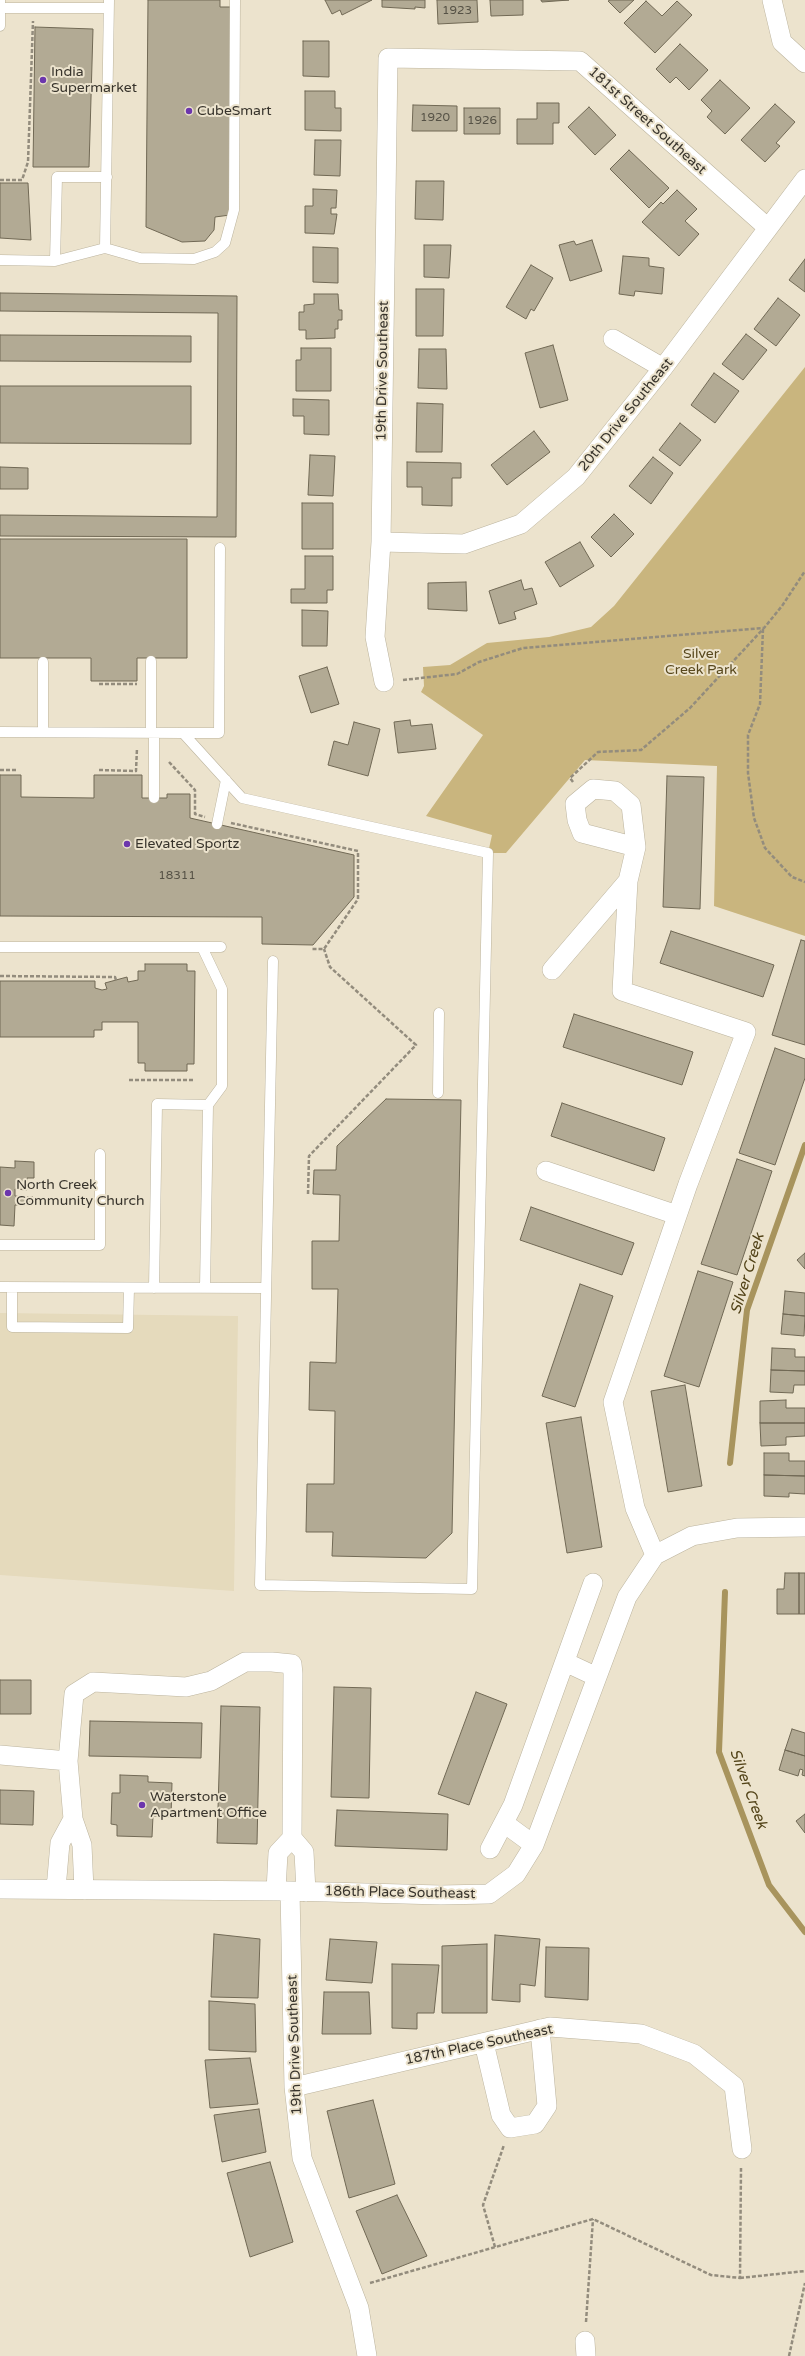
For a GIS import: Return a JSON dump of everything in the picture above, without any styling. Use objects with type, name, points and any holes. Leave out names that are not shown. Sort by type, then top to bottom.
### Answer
[{"type":"street","points":[[772,0],[782,42],[805,63]]},
{"type":"street","name":"181st Street Southeast","points":[[388,58],[580,61],[768,228]]},
{"type":"street","name":"19th Drive Southeast","points":[[384,682],[375,637],[381,542],[388,58]]},
{"type":"street","name":"20th Drive Southeast","points":[[381,542],[464,544],[521,524],[576,477],[663,368],[805,179]]},
{"type":"street","points":[[613,339],[663,368]]},
{"type":"street","points":[[636,846],[582,833],[577,820],[575,804],[593,789],[615,791],[631,805],[636,846],[628,881],[622,991],[746,1032],[677,1215],[613,1402],[635,1508],[655,1555],[692,1536],[737,1528],[805,1527]]},
{"type":"street","points":[[552,970],[628,881]]},
{"type":"street","points":[[546,1171],[677,1215]]},
{"type":"street","name":"186th Place Southeast","points":[[0,1889],[291,1891],[441,1895],[489,1894],[516,1874],[534,1845],[627,1597],[655,1555]]},
{"type":"street","points":[[490,1849],[513,1805],[593,1583]]},
{"type":"street","points":[[84,1890],[82,1845],[73,1819],[68,1760],[74,1694],[93,1682],[186,1687],[211,1681],[245,1662],[292,1664],[294,1709],[292,1838],[304,1852],[291,1891]]},
{"type":"street","points":[[565,1662],[597,1677]]},
{"type":"street","points":[[0,1755],[68,1760]]},
{"type":"street","points":[[56,1889],[60,1843],[73,1819]]},
{"type":"street","points":[[504,1822],[534,1845]]},
{"type":"street","points":[[291,1891],[278,1853],[292,1838]]},
{"type":"street","name":"19th Drive Southeast","points":[[291,1891],[294,2087],[302,2158],[359,2308],[366,2356]]},
{"type":"street","name":"187th Place Southeast","points":[[294,2087],[550,2027],[641,2034],[694,2054],[734,2086],[742,2149]]},
{"type":"street","points":[[484,2043],[502,2116],[510,2128],[535,2124],[547,2106],[540,2029]]},
{"type":"lane","points":[[0,0],[0,26]]},
{"type":"lane","points":[[0,260],[55,261],[106,248],[140,258],[174,260],[194,259],[215,252],[225,243],[234,210],[235,0]]},
{"type":"lane","points":[[0,8],[108,4],[106,248]]},
{"type":"lane","points":[[55,261],[57,177],[107,177]]},
{"type":"lane","points":[[0,732],[219,733],[220,548]]},
{"type":"lane","points":[[151,661],[154,798]]},
{"type":"lane","points":[[43,662],[43,732]]},
{"type":"lane","points":[[183,733],[242,798],[488,853],[472,1589],[260,1585],[273,961]]},
{"type":"lane","points":[[217,822],[226,780]]},
{"type":"lane","points":[[0,947],[221,947]]},
{"type":"lane","points":[[202,947],[222,988],[222,1086],[208,1105],[205,1288]]},
{"type":"lane","points":[[438,1093],[439,1012]]},
{"type":"lane","points":[[154,1288],[157,1104],[208,1105]]},
{"type":"lane","points":[[0,1245],[100,1245],[100,1154]]},
{"type":"lane","points":[[0,1288],[266,1288]]},
{"type":"lane","points":[[12,1288],[12,1326],[128,1328],[129,1288]]},
{"type":"path","points":[[0,180],[22,180],[28,162],[33,20]]},
{"type":"path","points":[[584,797],[570,778],[598,752],[641,750],[690,708],[764,628],[782,606],[805,571]]},
{"type":"path","points":[[384,682],[457,674],[479,662],[523,648],[764,628]]},
{"type":"path","points":[[764,628],[760,704],[748,735],[748,773],[754,818],[765,848],[792,877],[805,882]]},
{"type":"path","points":[[99,684],[151,684]]},
{"type":"path","points":[[169,762],[195,790],[195,814],[217,822],[358,851],[358,899],[324,949]]},
{"type":"path","points":[[0,770],[18,770]]},
{"type":"path","points":[[311,949],[324,949]]},
{"type":"path","points":[[308,1194],[309,1156],[416,1045],[330,967],[324,949]]},
{"type":"path","points":[[0,976],[115,977],[116,980]]},
{"type":"path","points":[[129,1080],[194,1080]]},
{"type":"path","points":[[495,2247],[482,2205],[510,2128]]},
{"type":"path","points":[[740,2278],[742,2149]]},
{"type":"path","points":[[352,2289],[592,2219],[711,2275],[740,2278],[805,2272]]},
{"type":"path","points":[[585,2348],[592,2219]]},
{"type":"path","points":[[789,2356],[805,2283]]},
{"type":"shaded area","points":[[0,1313],[238,1316],[234,1591],[0,1575]]},
{"type":"green space","name":"Silver Creek Park","points":[[805,367],[805,936],[714,906],[717,766],[585,760],[506,853],[488,853],[492,835],[426,816],[483,735],[421,692],[424,686],[423,667],[450,665],[487,643],[549,637],[591,627],[614,606]]},
{"type":"building","name":"CubeSmart","points":[[148,0],[220,0],[220,7],[231,7],[230,215],[215,217],[214,230],[205,241],[182,242],[146,227]]},
{"type":"building","points":[[325,0],[372,0],[342,15],[340,10],[332,14]]},
{"type":"building","points":[[382,0],[425,0],[425,8],[415,7],[415,9],[382,7]]},
{"type":"building","points":[[437,0],[477,0],[478,22],[438,24]]},
{"type":"building","points":[[490,0],[523,0],[523,15],[491,16]]},
{"type":"building","points":[[541,0],[569,0],[542,2]]},
{"type":"building","points":[[634,0],[620,13],[608,1]]},
{"type":"building","points":[[646,1],[662,16],[677,1],[692,15],[655,53],[624,23]]},
{"type":"building","points":[[35,27],[93,29],[89,167],[33,167]]},
{"type":"building","points":[[303,41],[329,41],[329,77],[303,76]]},
{"type":"building","points":[[680,44],[708,70],[689,90],[676,77],[670,83],[656,69]]},
{"type":"building","points":[[720,80],[750,108],[725,134],[707,117],[712,111],[701,100]]},
{"type":"building","points":[[305,91],[335,91],[335,108],[341,108],[341,131],[305,130]]},
{"type":"building","points":[[537,103],[559,103],[559,123],[553,123],[553,144],[517,144],[517,119],[537,119]]},
{"type":"building","points":[[775,104],[795,122],[776,143],[780,146],[765,162],[741,140]]},
{"type":"building","points":[[413,105],[457,106],[457,131],[412,131]]},
{"type":"building","points":[[589,107],[616,135],[595,155],[568,127]]},
{"type":"building","points":[[464,108],[500,108],[500,134],[464,134]]},
{"type":"building","points":[[315,140],[341,140],[340,176],[314,175]]},
{"type":"building","points":[[629,150],[669,188],[649,208],[610,169]]},
{"type":"building","points":[[416,181],[444,181],[443,220],[415,219]]},
{"type":"building","points":[[0,183],[28,183],[31,240],[0,238]]},
{"type":"building","points":[[313,189],[337,190],[336,208],[331,208],[331,214],[337,214],[334,234],[305,233],[305,206],[313,206]]},
{"type":"building","points":[[677,190],[697,209],[685,221],[699,234],[679,256],[642,222],[661,202],[663,204]]},
{"type":"building","points":[[592,240],[602,271],[570,281],[559,245],[574,241],[576,245]]},
{"type":"building","points":[[424,245],[451,245],[449,278],[424,277]]},
{"type":"building","points":[[313,247],[338,248],[338,283],[313,282]]},
{"type":"building","points":[[623,256],[649,258],[649,266],[664,268],[662,294],[635,291],[634,296],[619,294]]},
{"type":"building","points":[[805,259],[805,292],[789,280]]},
{"type":"building","points":[[531,265],[553,278],[534,311],[531,309],[526,319],[506,307]]},
{"type":"building","points":[[416,289],[444,289],[443,336],[416,336]]},
{"type":"building","points":[[0,293],[237,296],[236,537],[0,536],[0,515],[217,517],[218,313],[0,311]]},
{"type":"building","points":[[314,294],[338,294],[339,310],[342,310],[342,320],[338,320],[338,329],[335,329],[335,338],[306,339],[306,330],[299,330],[299,312],[304,312],[304,305],[314,304]]},
{"type":"building","points":[[778,298],[800,315],[776,346],[754,329]]},
{"type":"building","points":[[746,334],[767,350],[743,380],[722,364]]},
{"type":"building","points":[[0,335],[191,336],[191,362],[0,361]]},
{"type":"building","points":[[553,345],[568,400],[540,408],[525,353]]},
{"type":"building","points":[[301,348],[331,348],[331,391],[296,391],[296,360],[301,360]]},
{"type":"building","points":[[419,349],[446,349],[447,389],[418,388]]},
{"type":"building","points":[[714,373],[739,391],[715,423],[691,405]]},
{"type":"building","points":[[0,386],[191,386],[191,444],[0,443]]},
{"type":"building","points":[[293,399],[329,400],[329,435],[304,434],[304,416],[293,416]]},
{"type":"building","points":[[417,403],[443,404],[442,452],[416,452]]},
{"type":"building","points":[[680,423],[701,440],[680,466],[659,450]]},
{"type":"building","points":[[534,431],[550,452],[507,485],[491,465]]},
{"type":"building","points":[[310,455],[335,456],[333,496],[308,495]]},
{"type":"building","points":[[653,457],[673,473],[651,504],[629,486]]},
{"type":"building","points":[[407,462],[461,463],[461,478],[452,478],[452,506],[422,505],[422,487],[407,487]]},
{"type":"building","points":[[0,467],[28,468],[28,489],[0,489]]},
{"type":"building","points":[[302,503],[333,503],[333,549],[302,549]]},
{"type":"building","points":[[614,514],[634,534],[611,557],[591,537]]},
{"type":"building","points":[[0,539],[187,539],[187,658],[137,658],[137,681],[91,681],[91,658],[0,658]]},
{"type":"building","points":[[580,542],[594,566],[560,587],[545,562]]},
{"type":"building","points":[[305,556],[333,556],[333,590],[327,590],[327,603],[291,603],[291,589],[305,589]]},
{"type":"building","points":[[521,580],[524,590],[532,588],[537,604],[514,612],[516,619],[499,624],[489,591]]},
{"type":"building","points":[[466,582],[467,611],[428,609],[428,583]]},
{"type":"building","points":[[302,610],[328,611],[327,646],[302,646]]},
{"type":"building","points":[[327,667],[339,704],[311,713],[299,676]]},
{"type":"building","points":[[410,720],[411,726],[432,724],[436,749],[398,753],[394,722]]},
{"type":"building","points":[[354,722],[380,729],[368,776],[328,765],[334,741],[348,745]]},
{"type":"building","points":[[0,775],[21,775],[21,797],[94,798],[94,775],[142,775],[142,798],[167,798],[167,794],[190,794],[190,818],[354,855],[354,897],[313,945],[262,944],[262,917],[0,916]]},
{"type":"building","points":[[667,776],[704,777],[700,909],[663,907]]},
{"type":"building","points":[[671,931],[774,965],[763,997],[660,963]]},
{"type":"building","points":[[801,940],[805,941],[805,1045],[772,1035]]},
{"type":"building","points":[[145,964],[187,964],[187,971],[195,971],[194,1064],[187,1064],[187,1071],[145,1071],[145,1063],[138,1063],[138,1022],[102,1022],[102,1030],[94,1030],[94,1037],[0,1037],[0,981],[95,981],[95,988],[102,990],[107,989],[105,983],[127,977],[128,982],[138,980],[138,971],[145,971]]},
{"type":"building","points":[[574,1014],[693,1052],[682,1085],[563,1047]]},
{"type":"building","points":[[775,1048],[805,1059],[805,1078],[775,1165],[739,1153]]},
{"type":"building","points":[[386,1099],[461,1100],[452,1533],[426,1558],[332,1556],[333,1532],[306,1532],[307,1484],[334,1484],[335,1411],[309,1410],[310,1362],[336,1363],[338,1289],[312,1289],[312,1241],[339,1241],[340,1195],[313,1194],[314,1170],[336,1170],[337,1146]]},
{"type":"building","points":[[562,1103],[665,1138],[654,1171],[551,1136]]},
{"type":"building","points":[[737,1159],[772,1171],[737,1275],[701,1264]]},
{"type":"building","name":"North Creek Community Church","points":[[15,1161],[34,1162],[34,1178],[27,1178],[27,1190],[15,1189],[15,1196],[33,1197],[33,1205],[15,1205],[14,1226],[0,1225],[0,1167],[15,1168]]},
{"type":"building","points":[[531,1207],[634,1243],[622,1275],[520,1240]]},
{"type":"building","points":[[805,1253],[805,1269],[797,1260]]},
{"type":"building","points":[[698,1271],[733,1282],[699,1387],[664,1376]]},
{"type":"building","points":[[580,1284],[613,1296],[575,1407],[542,1396]]},
{"type":"building","points":[[785,1291],[805,1293],[805,1316],[783,1314]]},
{"type":"building","points":[[783,1314],[805,1316],[804,1336],[781,1334]]},
{"type":"building","points":[[772,1348],[795,1349],[795,1357],[805,1357],[805,1371],[771,1370]]},
{"type":"building","points":[[771,1370],[805,1371],[805,1385],[794,1385],[793,1393],[770,1392]]},
{"type":"building","points":[[685,1385],[702,1486],[668,1492],[651,1391]]},
{"type":"building","points":[[786,1400],[786,1408],[805,1408],[805,1423],[760,1423],[760,1401]]},
{"type":"building","points":[[581,1417],[602,1547],[567,1553],[546,1423]]},
{"type":"building","points":[[760,1423],[805,1423],[805,1436],[786,1437],[786,1445],[761,1446]]},
{"type":"building","points":[[764,1453],[789,1453],[789,1461],[805,1461],[805,1476],[764,1475]]},
{"type":"building","points":[[764,1475],[805,1476],[805,1494],[789,1493],[789,1497],[764,1496]]},
{"type":"building","points":[[785,1573],[799,1573],[799,1614],[777,1614],[777,1589],[784,1589]]},
{"type":"building","points":[[799,1573],[805,1573],[805,1614],[799,1614]]},
{"type":"building","points":[[0,1680],[31,1680],[31,1714],[0,1714]]},
{"type":"building","points":[[334,1687],[371,1688],[369,1798],[331,1797]]},
{"type":"building","points":[[476,1692],[507,1704],[469,1805],[438,1794]]},
{"type":"building","points":[[221,1706],[260,1707],[257,1844],[217,1843]]},
{"type":"building","points":[[90,1721],[202,1723],[201,1758],[89,1756]]},
{"type":"building","points":[[792,1729],[805,1733],[805,1756],[785,1750]]},
{"type":"building","points":[[785,1750],[805,1756],[805,1776],[802,1775],[803,1770],[800,1769],[798,1776],[779,1770]]},
{"type":"building","name":"Waterstone Apartment Office","points":[[120,1775],[148,1776],[148,1782],[172,1783],[171,1817],[153,1816],[152,1837],[117,1836],[117,1825],[111,1824],[112,1793],[120,1793]]},
{"type":"building","points":[[0,1790],[34,1791],[33,1825],[0,1824]]},
{"type":"building","points":[[337,1810],[448,1814],[447,1850],[335,1846]]},
{"type":"building","points":[[805,1814],[805,1833],[796,1821]]},
{"type":"building","points":[[214,1934],[260,1939],[258,1998],[211,1997]]},
{"type":"building","points":[[495,1935],[540,1939],[535,1986],[520,1984],[520,2002],[492,2000]]},
{"type":"building","points":[[330,1939],[377,1942],[372,1983],[326,1980]]},
{"type":"building","points":[[487,1944],[487,2013],[442,2013],[442,1946]]},
{"type":"building","points":[[546,1947],[589,1948],[588,2000],[545,1997]]},
{"type":"building","points":[[392,1964],[439,1965],[434,2013],[417,2013],[417,2029],[392,2028]]},
{"type":"building","points":[[324,1992],[369,1992],[371,2034],[322,2034]]},
{"type":"building","points":[[209,2001],[255,2004],[256,2052],[209,2050]]},
{"type":"building","points":[[250,2058],[258,2104],[210,2108],[205,2060]]},
{"type":"building","points":[[373,2100],[395,2184],[349,2198],[327,2111]]},
{"type":"building","points":[[259,2109],[266,2152],[222,2162],[214,2115]]},
{"type":"building","points":[[270,2162],[293,2242],[250,2257],[227,2173]]},
{"type":"building","points":[[397,2195],[427,2256],[382,2274],[356,2211]]},
{"type":"waterway","name":"Silver Creek","points":[[730,1463],[747,1310],[805,1145]]},
{"type":"waterway","name":"Silver Creek","points":[[725,1592],[719,1752],[769,1885],[805,1932]]},
{"type":"place","name":"India Supermarket","points":[[43,80]]},
{"type":"place","name":"CubeSmart","points":[[189,111]]},
{"type":"place","name":"Elevated Sportz","points":[[127,844]]},
{"type":"place","name":"North Creek Community Church","points":[[8,1193]]},
{"type":"place","name":"Waterstone Apartment Office","points":[[142,1805]]}]
